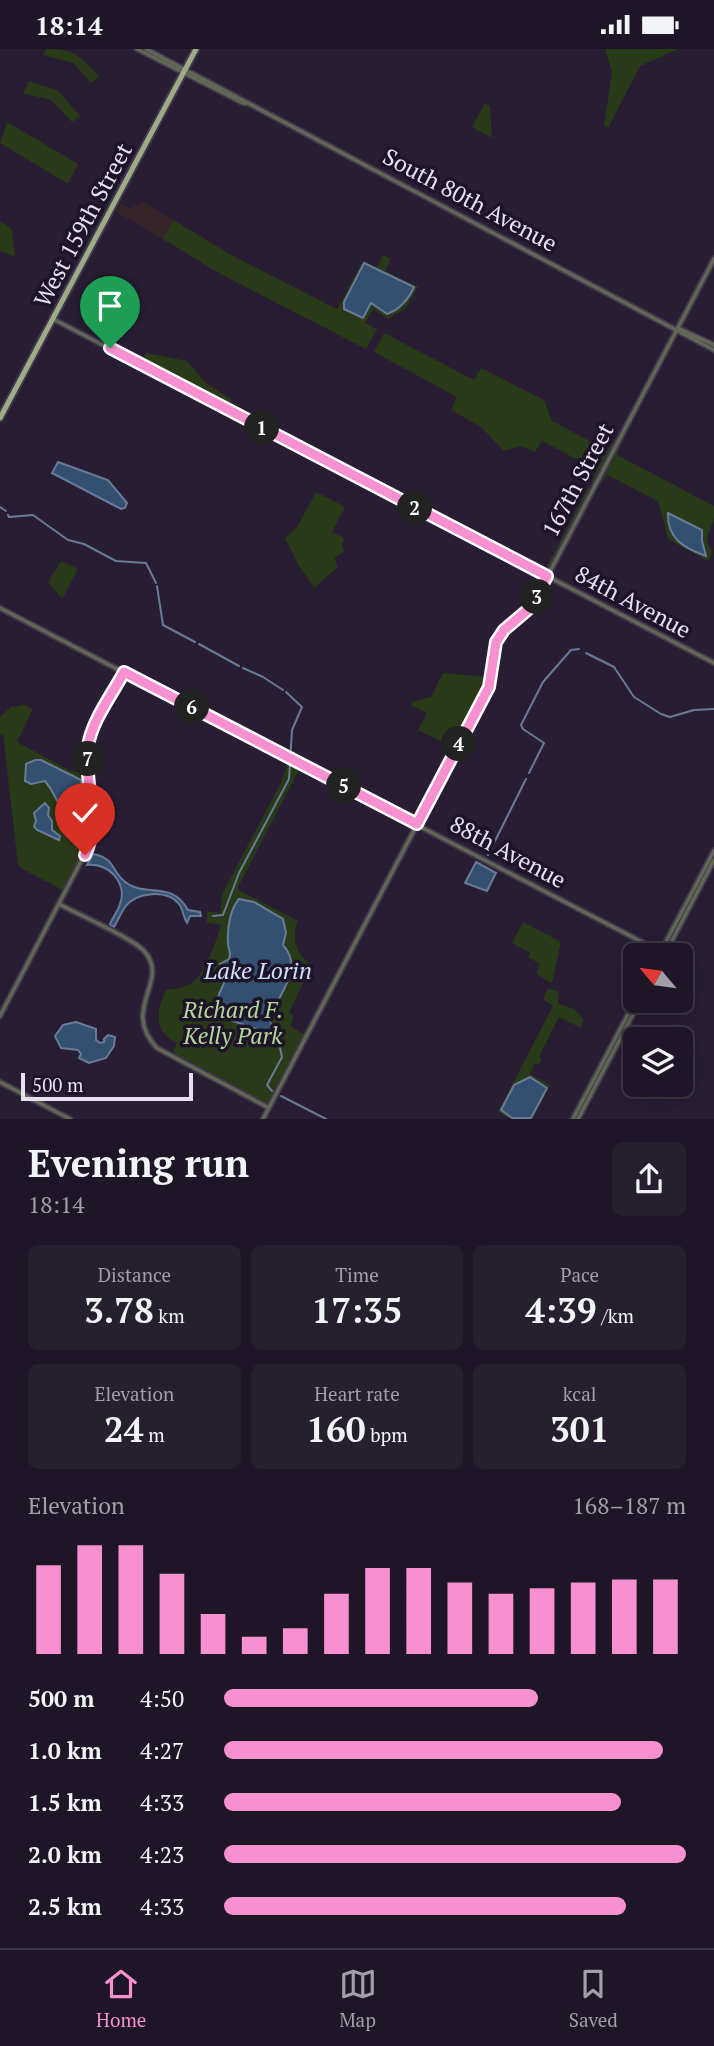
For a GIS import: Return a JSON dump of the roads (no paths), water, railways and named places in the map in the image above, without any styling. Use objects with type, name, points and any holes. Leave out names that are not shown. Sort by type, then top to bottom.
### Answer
[{"type":"main road","name":"West 159th Street","points":[[0,418],[196,49]]},
{"type":"street","name":"South 80th Avenue","points":[[137,49],[184,71]]},
{"type":"street","name":"South 80th Avenue","points":[[146,49],[243,103],[714,348]]},
{"type":"street","name":"167th Street","points":[[263,1118],[489,687],[496,642],[504,630],[531,607],[714,259]]},
{"type":"street","name":"84th Avenue","points":[[53,319],[714,663]]},
{"type":"street","name":"88th Avenue","points":[[0,608],[641,943]]},
{"type":"street","points":[[0,1016],[87,850],[92,836],[88,745],[94,728],[124,672]]},
{"type":"street","points":[[668,943],[714,851]]},
{"type":"street","points":[[668,943],[714,860]]},
{"type":"street","points":[[59,905],[135,944],[147,956],[152,979],[143,1002],[142,1016],[145,1032],[155,1045],[167,1055],[269,1108]]},
{"type":"street","points":[[576,1118],[632,1013]]},
{"type":"street","points":[[0,1082],[70,1118]]},
{"type":"water","points":[[364,263],[414,287],[396,310],[387,314],[371,303],[363,318],[344,309],[344,302]]},
{"type":"water","points":[[58,462],[108,480],[127,503],[125,508],[121,509],[52,473]]},
{"type":"water","points":[[668,513],[702,530],[706,556],[678,541],[670,530]]},
{"type":"water","points":[[41,760],[81,780],[84,830],[82,837],[73,839],[45,781],[31,784],[25,781],[26,764]]},
{"type":"water","points":[[45,803],[49,808],[52,830],[60,836],[59,840],[34,826],[34,813]]},
{"type":"water","points":[[93,854],[109,861],[120,877],[132,886],[174,895],[188,910],[200,912],[201,916],[190,916],[187,923],[174,899],[152,894],[130,902],[114,927],[111,926],[120,904],[121,888],[108,870],[87,865]]},
{"type":"water","points":[[476,862],[496,873],[487,891],[465,883]]},
{"type":"water","name":"Lake Lorin","points":[[239,899],[254,902],[283,919],[286,933],[283,945],[289,954],[291,971],[270,1017],[273,1037],[233,1021],[217,1010],[219,994],[225,981],[221,977],[223,968],[220,964],[230,956],[229,926],[233,908]]},
{"type":"water","points":[[76,1022],[96,1029],[96,1040],[100,1043],[104,1042],[108,1035],[115,1037],[114,1046],[106,1058],[89,1063],[79,1058],[81,1054],[78,1050],[61,1048],[55,1036],[63,1025]]},
{"type":"water","points":[[530,1077],[547,1088],[531,1118],[512,1118],[501,1110],[514,1085]]},
{"type":"waterway","points":[[0,507],[6,511]]},
{"type":"waterway","points":[[8,515],[33,515],[68,540],[84,544],[116,561],[146,563],[156,583]]},
{"type":"waterway","points":[[157,586],[163,625],[195,642]]},
{"type":"waterway","points":[[199,644],[239,666]]},
{"type":"waterway","points":[[529,773],[544,743],[521,725],[543,682],[571,650],[579,649]]},
{"type":"waterway","points":[[586,653],[614,667],[634,697],[661,714],[670,717],[694,710],[714,709]]},
{"type":"waterway","points":[[243,668],[283,690]]},
{"type":"waterway","points":[[213,916],[223,915],[239,873],[289,779],[292,730],[302,707],[286,692]]},
{"type":"waterway","points":[[488,855],[526,779]]},
{"type":"waterway","points":[[272,1091],[267,1085],[282,1057],[279,1043],[273,1037]]},
{"type":"waterway","points":[[281,1096],[326,1119]]},
{"type":"park label","name":"Richard F. Kelly Park","points":[[233,1023]]}]
